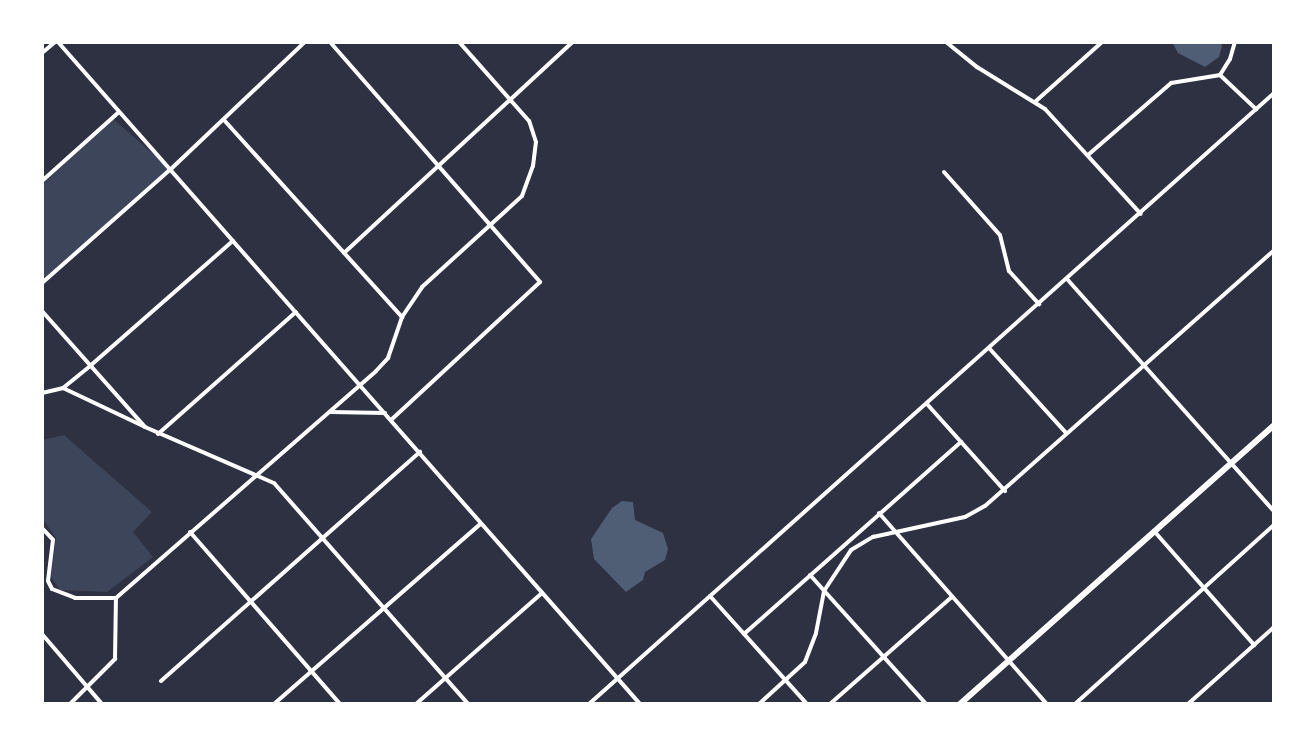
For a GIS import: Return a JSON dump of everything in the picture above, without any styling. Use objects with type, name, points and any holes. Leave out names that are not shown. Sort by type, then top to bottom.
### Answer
[{"type":"main road","points":[[960,704],[1274,425]]},
{"type":"street","points":[[42,53],[56,42],[640,704]]},
{"type":"street","points":[[42,283],[171,169],[305,42]]},
{"type":"street","points":[[330,42],[540,282],[391,420]]},
{"type":"street","points":[[42,528],[53,540],[48,581],[52,589],[61,596],[75,598],[116,598],[388,358],[402,317],[422,287],[522,196],[536,142],[529,121],[513,100],[459,42]]},
{"type":"street","points":[[344,253],[513,100],[565,44],[573,42]]},
{"type":"street","points":[[946,42],[977,67],[1036,101],[1141,214]]},
{"type":"street","points":[[1036,101],[1102,42]]},
{"type":"street","points":[[1088,155],[1171,83],[1220,75],[1230,59],[1235,42]]},
{"type":"street","points":[[1220,75],[1256,109]]},
{"type":"street","points":[[589,704],[1274,93]]},
{"type":"street","points":[[42,181],[119,112]]},
{"type":"street","points":[[224,120],[402,317]]},
{"type":"street","points":[[944,172],[1000,235],[1009,271],[1039,304]]},
{"type":"street","points":[[42,393],[63,388],[233,240]]},
{"type":"street","points":[[759,704],[805,662],[816,633],[824,591],[850,552],[873,537],[965,517],[1005,491],[1066,433],[1274,250]]},
{"type":"street","points":[[1067,279],[1274,511]]},
{"type":"street","points":[[42,311],[145,427]]},
{"type":"street","points":[[158,434],[296,312]]},
{"type":"street","points":[[989,348],[1066,433]]},
{"type":"street","points":[[63,388],[158,434],[274,483],[468,704]]},
{"type":"street","points":[[927,404],[1005,491]]},
{"type":"street","points":[[329,412],[385,413]]},
{"type":"street","points":[[744,634],[961,442]]},
{"type":"street","points":[[161,681],[420,452]]},
{"type":"street","points":[[879,513],[1047,704]]},
{"type":"street","points":[[274,704],[480,523]]},
{"type":"street","points":[[1075,704],[1274,525]]},
{"type":"street","points":[[1154,531],[1254,645]]},
{"type":"street","points":[[190,532],[340,704]]},
{"type":"street","points":[[843,545],[850,552]]},
{"type":"street","points":[[809,575],[926,704]]},
{"type":"street","points":[[416,704],[542,593]]},
{"type":"street","points":[[710,596],[807,704]]},
{"type":"street","points":[[830,704],[952,597]]},
{"type":"street","points":[[70,704],[115,659],[116,598]]},
{"type":"street","points":[[1188,704],[1274,627]]},
{"type":"street","points":[[42,634],[102,704]]},
{"type":"shaded area","points":[[1172,42],[1221,42],[1222,46],[1219,57],[1205,67],[1178,53]]},
{"type":"shaded area","points":[[112,118],[171,169],[42,283],[42,185]]},
{"type":"shaded area","points":[[64,435],[152,512],[133,532],[153,557],[107,592],[60,590],[51,577],[56,538],[42,518],[42,440]]},
{"type":"shaded area","points":[[622,501],[633,502],[635,520],[663,533],[668,549],[665,560],[645,572],[643,580],[626,592],[594,559],[591,539],[612,508]]}]
